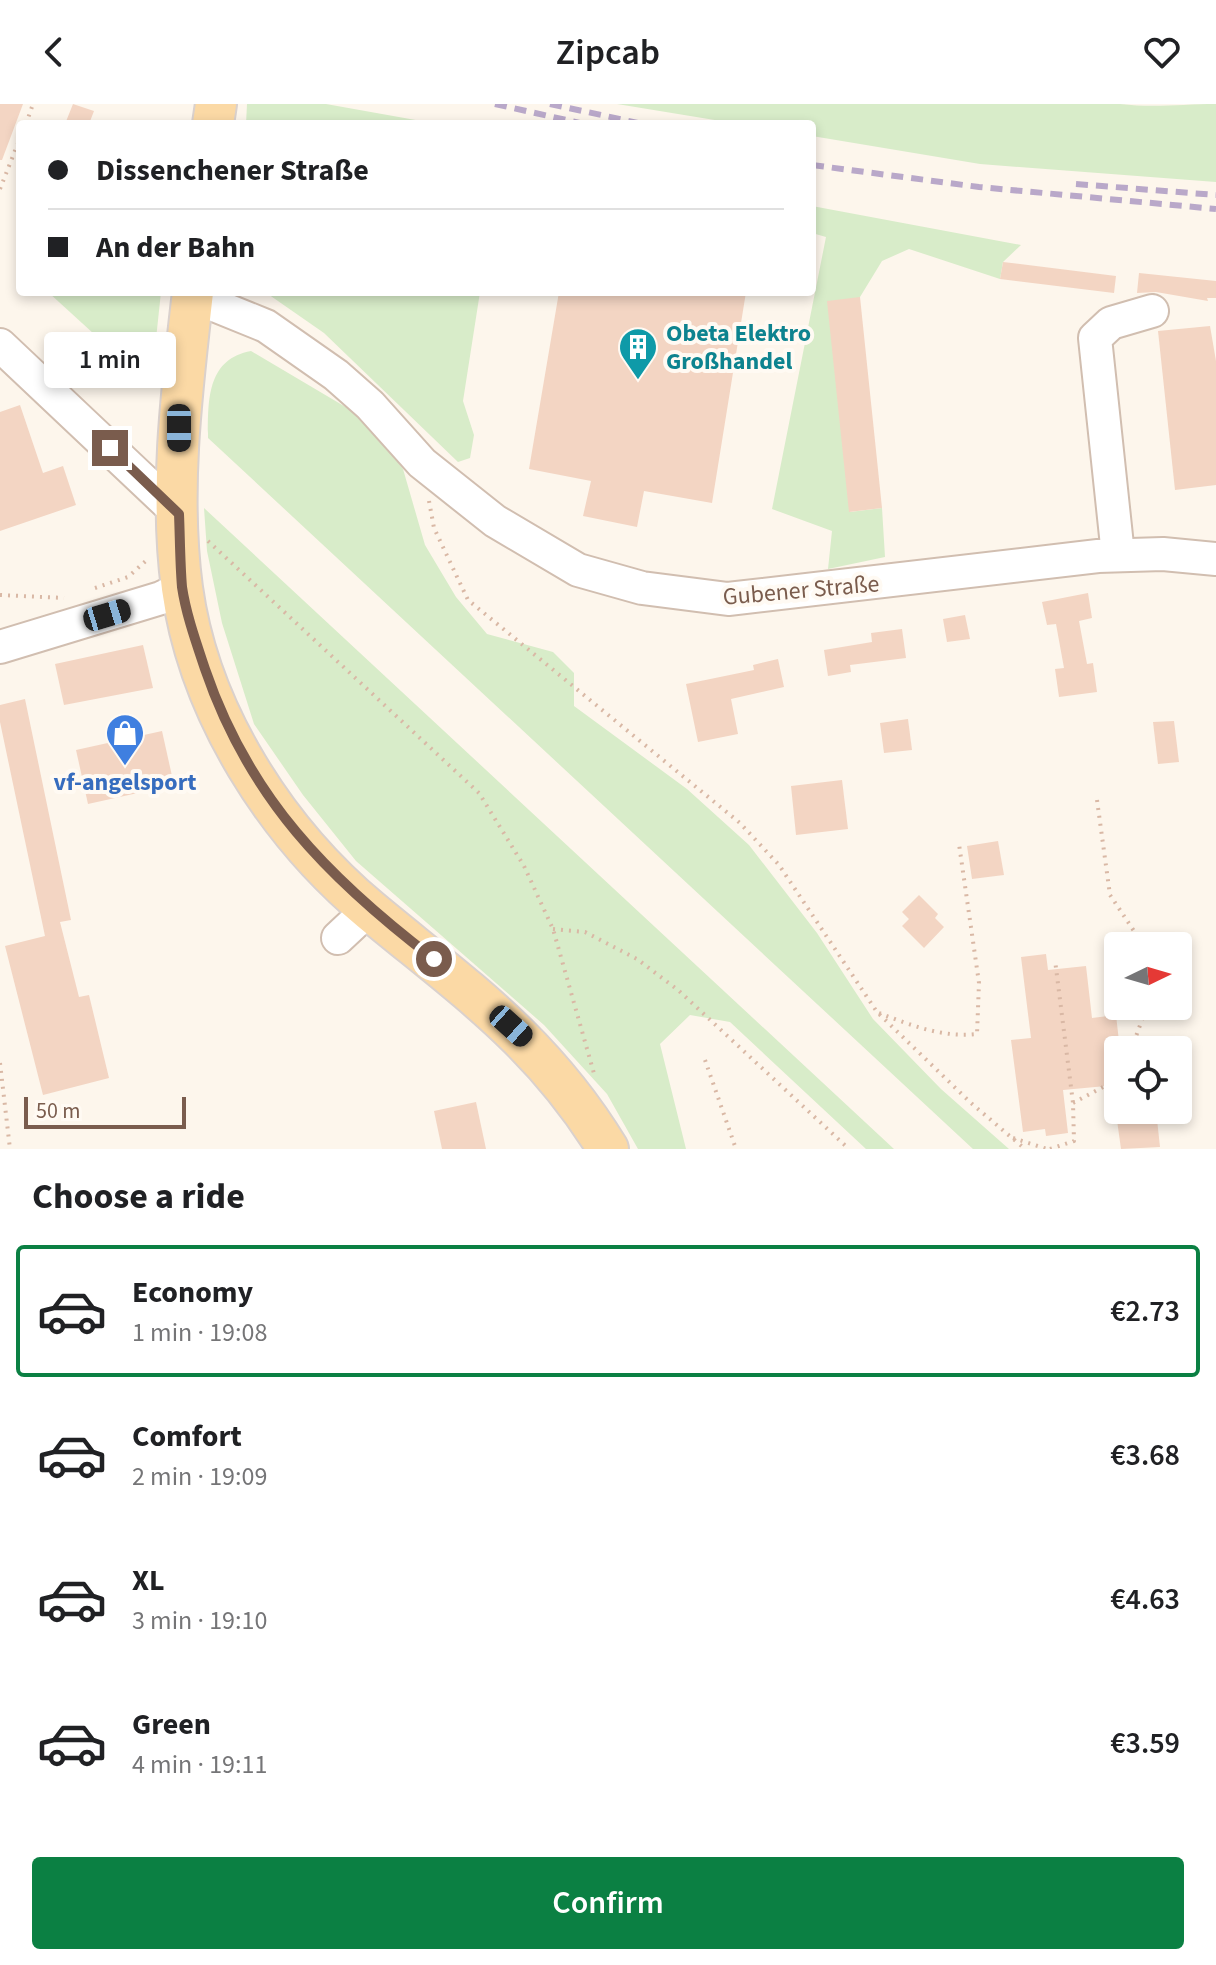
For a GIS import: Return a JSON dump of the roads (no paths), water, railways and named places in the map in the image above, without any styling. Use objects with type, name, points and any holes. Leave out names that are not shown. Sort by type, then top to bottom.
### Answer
[{"type":"main road","points":[[192,296],[179,428],[190,524],[182,588],[211,687],[254,778],[306,846],[369,909],[455,976],[529,1043],[584,1110],[608,1149]]},
{"type":"street","name":"Gubener Straße","points":[[197,296],[266,326],[336,375],[370,405],[422,463],[495,521],[578,570],[685,596],[728,599],[1118,555],[1163,554],[1216,559]]},
{"type":"street","points":[[1118,555],[1095,338],[1111,323],[1152,311]]},
{"type":"street","points":[[0,345],[190,524]]},
{"type":"street","points":[[0,647],[161,598],[182,588]]},
{"type":"street","points":[[338,938],[369,909]]},
{"type":"railway","points":[[495,104],[566,120]]},
{"type":"railway","points":[[550,104],[624,120]]},
{"type":"railway","points":[[816,166],[979,187],[1216,209]]},
{"type":"railway","points":[[1076,184],[1216,195]]},
{"type":"place","name":"Obeta Elektro Großhandel","points":[[638,381]]},
{"type":"place","name":"vf-angelsport","points":[[125,767]]}]
